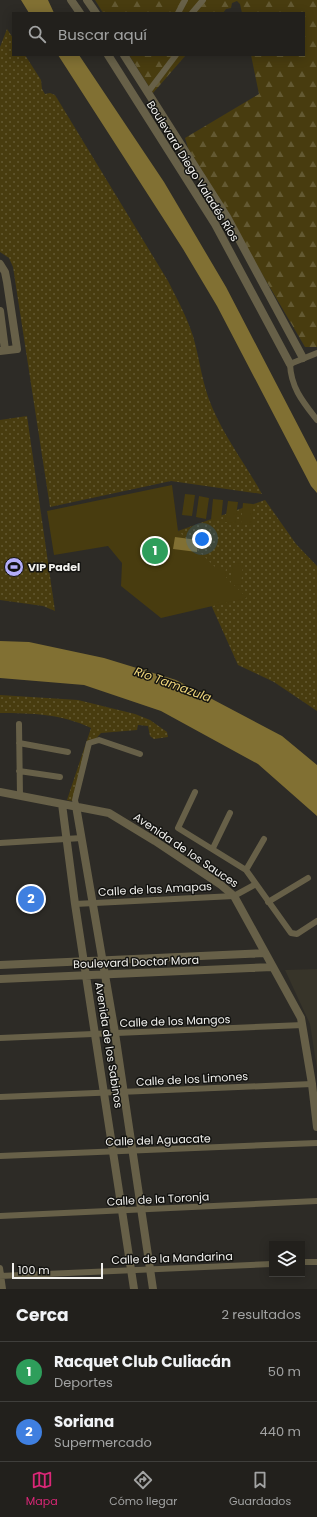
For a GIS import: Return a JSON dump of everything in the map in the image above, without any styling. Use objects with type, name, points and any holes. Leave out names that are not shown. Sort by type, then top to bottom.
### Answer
[{"type":"street","points":[[71,0],[79,12]]},
{"type":"street","points":[[87,0],[95,12]]},
{"type":"street","points":[[179,12],[185,0]]},
{"type":"street","points":[[193,12],[203,0]]},
{"type":"street","name":"Boulevard Diego Valadés Ríos","points":[[109,56],[215,224],[290,364]]},
{"type":"street","name":"Boulevard Diego Valadés Ríos","points":[[125,56],[227,217],[303,358]]},
{"type":"street","points":[[148,92],[175,56]]},
{"type":"street","points":[[0,264],[5,272],[17,349],[3,351],[0,311]]},
{"type":"street","points":[[2,339],[16,338]]},
{"type":"street","points":[[317,353],[290,364],[293,385],[302,401],[317,420]]},
{"type":"street","points":[[18,724],[20,796]]},
{"type":"street","points":[[76,806],[75,800],[89,743],[98,740],[140,754]]},
{"type":"street","points":[[19,743],[68,752]]},
{"type":"street","points":[[19,771],[60,777]]},
{"type":"street","name":"Avenida de los Sauces","points":[[0,792],[110,813],[131,825],[221,885],[234,896],[303,1025],[317,1121]]},
{"type":"street","points":[[195,792],[178,828],[213,848],[246,870],[291,933],[294,934],[317,921]]},
{"type":"street","name":"Avenida de los Sabinos","points":[[62,804],[65,839],[85,961],[134,1289]]},
{"type":"street","name":"Avenida de los Sabinos","points":[[76,806],[115,1033],[153,1289]]},
{"type":"street","points":[[213,848],[230,813]]},
{"type":"street","points":[[0,842],[82,838]]},
{"type":"street","points":[[246,870],[264,839]]},
{"type":"street","points":[[268,902],[308,878]]},
{"type":"street","name":"Calle de las Amapas","points":[[75,904],[234,896],[256,884]]},
{"type":"street","name":"Boulevard Doctor Mora","points":[[0,965],[265,953]]},
{"type":"street","name":"Boulevard Doctor Mora","points":[[0,979],[273,967]]},
{"type":"street","name":"Calle de los Mangos","points":[[0,1038],[303,1025]]},
{"type":"street","name":"Calle de los Limones","points":[[0,1098],[312,1084]]},
{"type":"street","name":"Calle del Aguacate","points":[[0,1156],[317,1143]]},
{"type":"street","name":"Calle de la Toronja","points":[[0,1216],[317,1202]]},
{"type":"street","points":[[305,1262],[317,1262]]},
{"type":"street","name":"Calle de la Mandarina","points":[[1,1276],[269,1264]]},
{"type":"street","points":[[0,1268],[3,1289]]},
{"type":"shaded area","points":[[317,969],[317,1069],[310,1024],[285,970]]},
{"type":"green space","points":[[95,0],[317,0],[317,347],[305,347],[188,148],[185,138],[259,94],[251,56],[305,56],[305,12],[242,12],[240,4],[237,1],[232,3],[231,8],[226,9],[224,12],[102,12]]},
{"type":"green space","points":[[7,29],[12,36],[12,56],[26,56],[41,80],[42,89],[45,94],[50,93],[55,95],[168,281],[191,329],[206,390],[212,407],[229,441],[262,494],[171,481],[50,507],[13,267],[9,258],[0,252],[0,47]]},
{"type":"green space","points":[[130,56],[185,56],[153,93]]},
{"type":"green space","points":[[27,416],[55,611],[43,606],[0,600],[0,420]]},
{"type":"green space","points":[[172,485],[178,531],[215,567],[226,567],[225,576],[231,583],[233,563],[243,564],[241,585],[233,584],[247,598],[161,618],[121,586],[122,563],[108,546],[54,555],[47,511]]},
{"type":"green space","points":[[185,494],[195,495],[192,516],[182,515]]},
{"type":"green space","points":[[199,496],[209,498],[206,519],[196,517]]},
{"type":"green space","points":[[213,499],[223,500],[221,521],[211,520]]},
{"type":"green space","points":[[265,500],[296,544],[317,566],[317,711],[274,682],[238,665],[178,531]]},
{"type":"green space","points":[[228,501],[238,502],[235,523],[225,522]]},
{"type":"green space","points":[[243,503],[253,504],[251,525],[241,524]]},
{"type":"green space","points":[[0,695],[78,700],[135,714],[150,720],[167,732],[168,737],[154,739],[150,736],[148,726],[138,725],[137,730],[101,733],[92,743],[89,750],[73,801],[67,800],[91,728],[80,723],[46,715],[0,713]]},
{"type":"water","points":[[21,0],[48,0],[54,12],[28,12]]},
{"type":"water","points":[[59,56],[80,56],[164,182],[226,287],[317,462],[317,493],[311,486],[217,306],[183,249]]},
{"type":"water","points":[[175,537],[198,540],[197,552],[173,549]]},
{"type":"water","name":"Río Tamazula","points":[[0,641],[29,642],[104,658],[176,680],[282,736],[317,765],[317,816],[258,764],[161,711],[84,685],[0,678]]},
{"type":"place","name":"Racquet Club Culiacán","points":[[155,551]]},
{"type":"place","name":"VIP Padel","points":[[14,567]]},
{"type":"place","name":"Soriana","points":[[31,899]]}]
